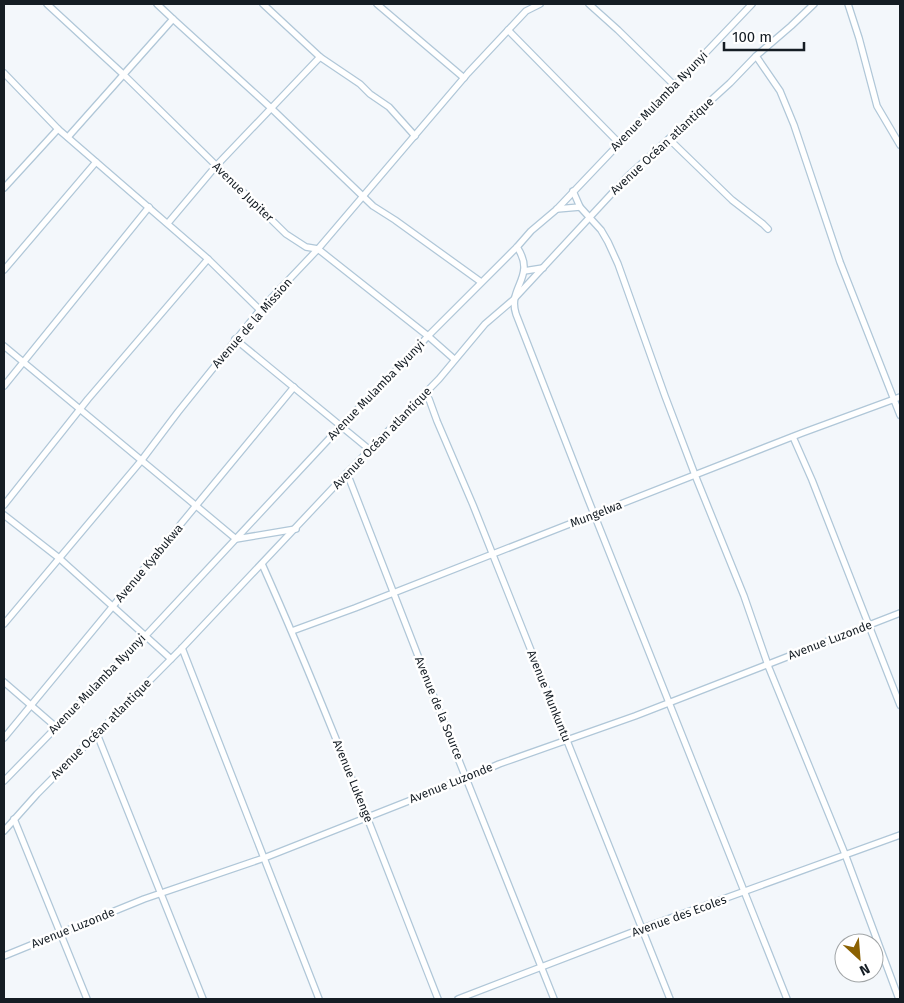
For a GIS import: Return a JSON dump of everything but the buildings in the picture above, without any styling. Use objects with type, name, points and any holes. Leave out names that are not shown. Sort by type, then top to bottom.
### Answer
[{"type":"street","name":"Avenue Jupiter","points":[[47,4],[124,75],[286,234],[306,247],[318,249],[428,336],[454,359]]},
{"type":"street","points":[[157,4],[271,108],[362,197],[481,282]]},
{"type":"street","points":[[263,4],[320,57],[360,84],[370,94],[389,107],[415,136]]},
{"type":"street","points":[[377,4],[464,78]]},
{"type":"street","name":"Avenue de la Mission","points":[[4,624],[141,461],[235,339],[260,310],[318,249],[464,78],[526,11],[540,4]]},
{"type":"street","points":[[589,4],[675,86]]},
{"type":"street","name":"Avenue Mulamba Nyunyi","points":[[4,781],[145,635],[341,426],[517,247],[530,231],[557,209],[752,4]]},
{"type":"street","name":"Avenue Océan atlantique","points":[[4,830],[296,529],[347,473],[439,379],[485,324],[513,300],[628,176],[814,4]]},
{"type":"street","points":[[848,4],[860,38],[877,106],[900,145]]},
{"type":"street","points":[[68,137],[172,18]]},
{"type":"street","points":[[508,30],[619,143]]},
{"type":"street","points":[[756,56],[780,91],[794,125],[840,262],[900,415]]},
{"type":"street","points":[[168,223],[216,166],[320,57]]},
{"type":"street","points":[[4,73],[58,129],[168,223],[260,310]]},
{"type":"street","points":[[4,188],[58,129]]},
{"type":"street","points":[[669,139],[732,200],[768,229]]},
{"type":"street","points":[[4,270],[96,162]]},
{"type":"street","points":[[573,191],[580,207],[590,217],[608,242],[618,264],[695,475],[744,596],[768,664],[845,854],[899,999]]},
{"type":"street","points":[[4,386],[149,207]]},
{"type":"street","points":[[557,209],[580,207]]},
{"type":"street","points":[[517,247],[524,257],[524,272],[513,300],[516,314],[743,892],[787,999]]},
{"type":"street","points":[[4,505],[80,409],[208,259]]},
{"type":"street","points":[[524,272],[543,268]]},
{"type":"street","points":[[235,339],[370,450]]},
{"type":"street","points":[[4,346],[236,539],[296,529]]},
{"type":"street","name":"Avenue Kyabukwa","points":[[4,738],[294,387]]},
{"type":"street","name":"Avenue Munkuntu","points":[[424,394],[429,399],[670,999]]},
{"type":"street","name":"Mungelwa","points":[[292,631],[900,397]]},
{"type":"street","points":[[793,437],[812,480],[900,705]]},
{"type":"street","name":"Avenue de la Source","points":[[347,473],[554,999]]},
{"type":"street","points":[[4,515],[59,558],[171,659]]},
{"type":"street","name":"Avenue Lukenge","points":[[262,564],[292,631],[368,817],[438,999]]},
{"type":"street","name":"Avenue Luzonde","points":[[4,956],[160,894],[264,858],[499,764],[670,703],[900,613]]},
{"type":"street","points":[[182,648],[319,999]]},
{"type":"street","points":[[4,682],[56,727]]},
{"type":"street","points":[[97,734],[203,999]]},
{"type":"street","points":[[14,819],[87,999]]},
{"type":"street","name":"Avenue des Ecoles","points":[[458,999],[643,928],[900,835]]}]
